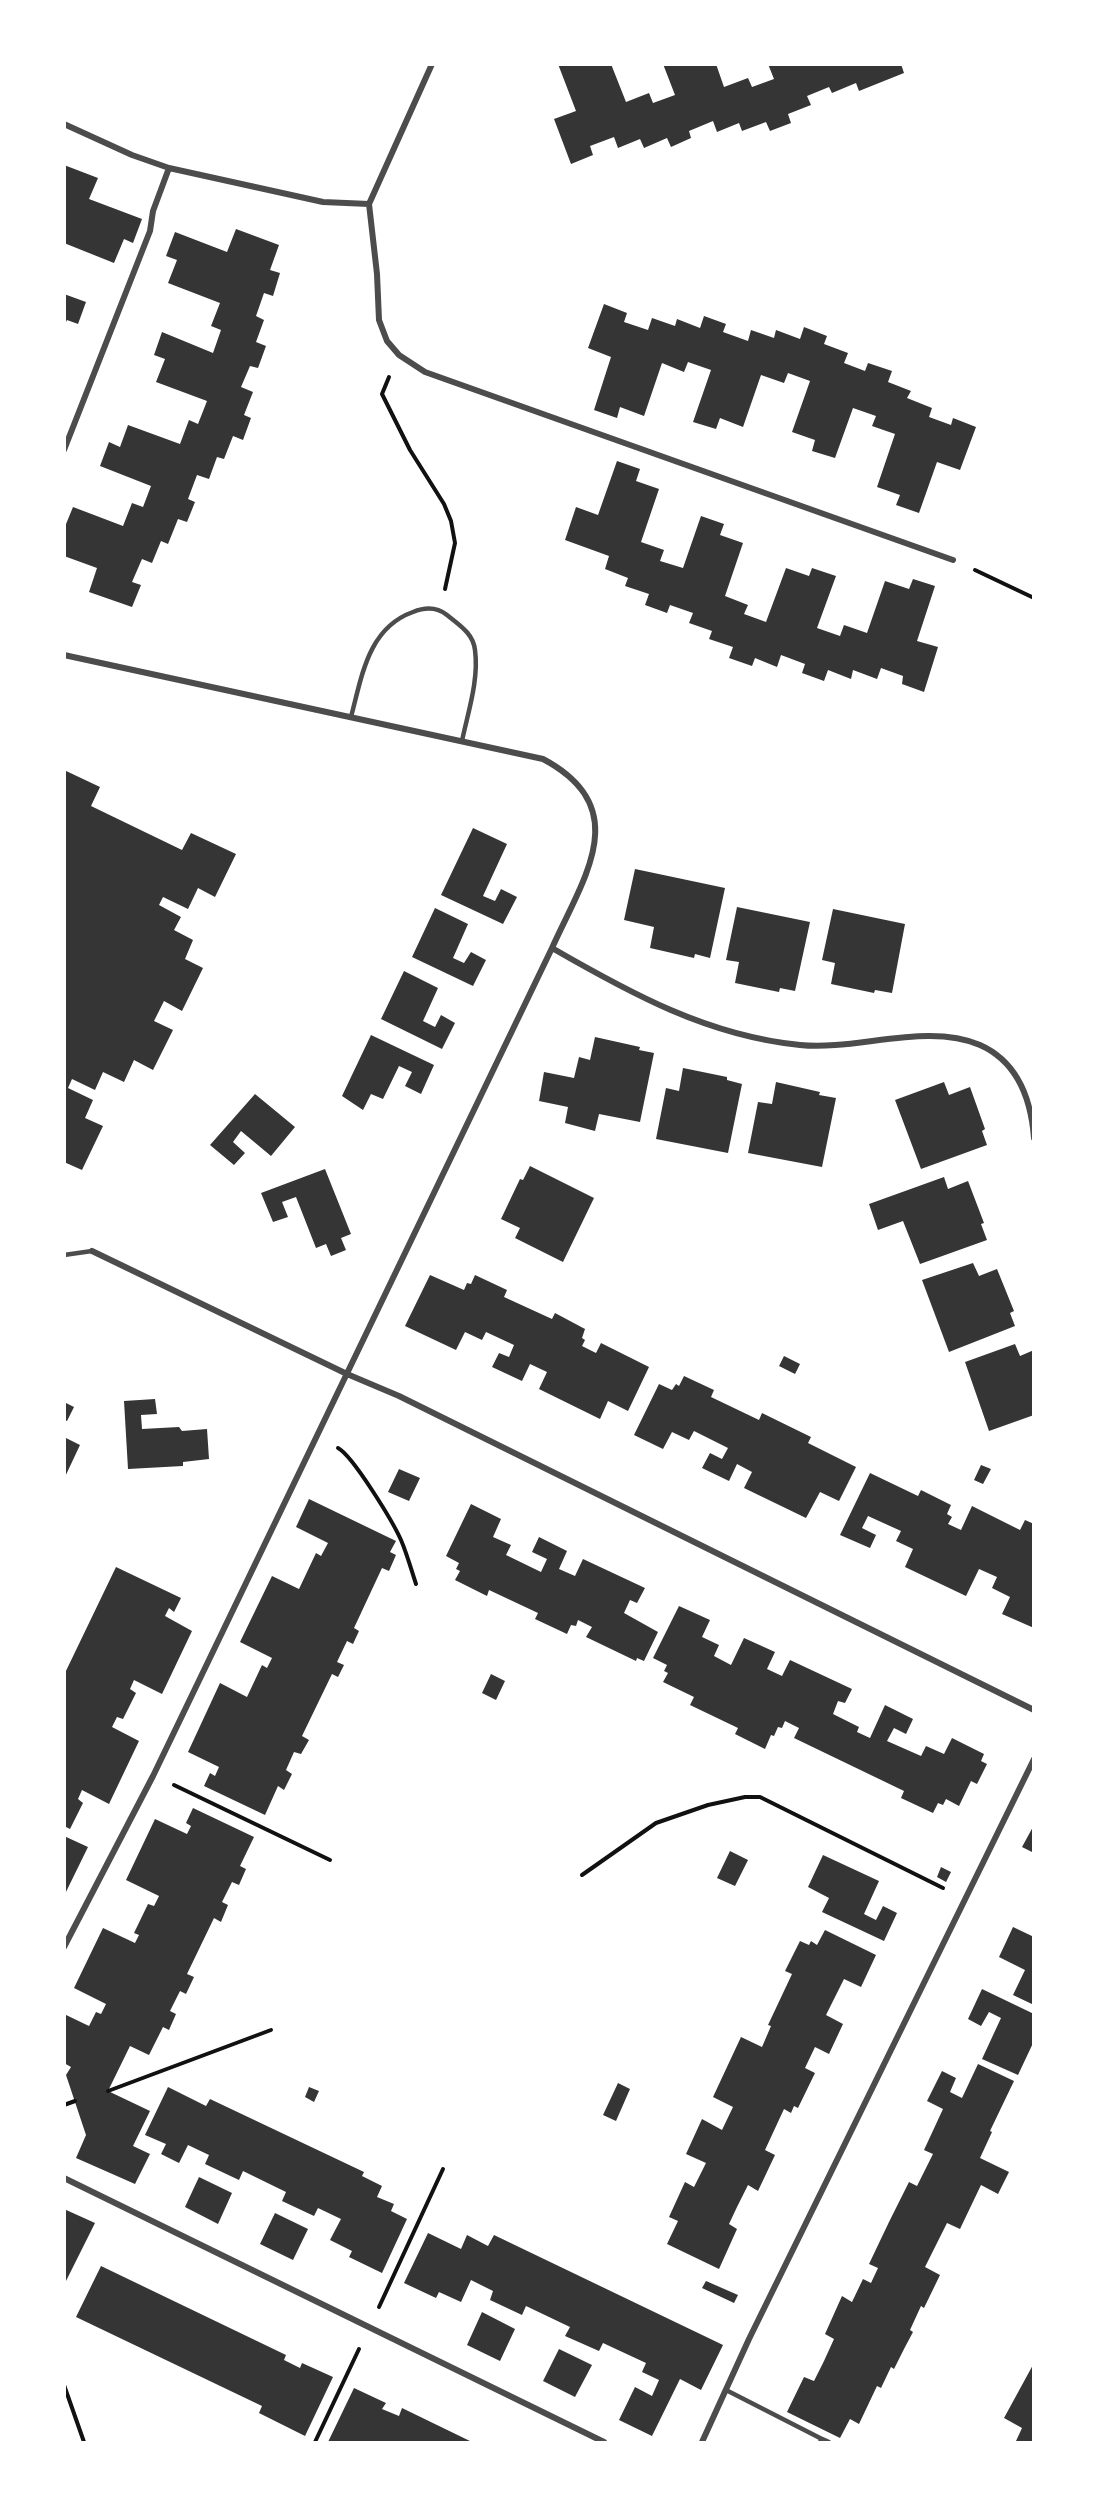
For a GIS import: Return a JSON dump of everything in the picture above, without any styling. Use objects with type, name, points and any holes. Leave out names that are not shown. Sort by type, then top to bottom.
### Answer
[{"type":"street","points":[[432,64],[369,204],[377,273],[379,320],[387,341],[399,355],[425,372],[953,560]]},
{"type":"street","points":[[64,124],[132,155],[169,168],[323,202],[369,204]]},
{"type":"street","points":[[64,450],[150,231],[153,211],[169,168]]},
{"type":"street","points":[[64,655],[543,759],[576,781],[590,800],[596,823],[594,854],[552,948],[153,1776],[64,1947]]},
{"type":"street","points":[[552,948],[636,996],[666,1010],[702,1024],[753,1037],[800,1045],[839,1045],[932,1037],[956,1038],[980,1045],[1013,1069],[1021,1082],[1033,1120],[1034,1138]]},
{"type":"street","points":[[92,1251],[348,1374],[420,1406],[1034,1710]]},
{"type":"street","points":[[702,2442],[1034,1759]]},
{"type":"street","points":[[64,2178],[604,2442]]},
{"type":"lane","points":[[351,717],[366,659],[383,630],[401,616],[423,608],[440,610],[466,630],[475,647],[476,668],[473,691],[462,741]]},
{"type":"lane","points":[[64,1255],[92,1251]]},
{"type":"lane","points":[[726,2390],[821,2440],[829,2442]]},
{"type":"path","points":[[399,355],[382,394],[410,450],[444,504],[456,543],[440,610]]},
{"type":"path","points":[[953,560],[1034,598]]},
{"type":"path","points":[[315,1437],[344,1451],[356,1468],[400,1538],[416,1584]]},
{"type":"path","points":[[153,1776],[330,1860]]},
{"type":"path","points":[[582,1875],[656,1823],[708,1805],[745,1797],[760,1797],[944,1887],[939,1898]]},
{"type":"path","points":[[108,2091],[271,2030]]},
{"type":"path","points":[[64,2105],[75,2101]]},
{"type":"path","points":[[315,2442],[443,2169]]},
{"type":"path","points":[[64,2385],[84,2442]]},
{"type":"building","points":[[558,64],[611,64],[626,102],[649,93],[653,103],[675,95],[663,64],[716,64],[724,87],[748,78],[752,87],[774,79],[768,64],[901,64],[904,73],[859,91],[856,83],[832,93],[829,87],[807,96],[811,105],[788,114],[791,123],[770,131],[766,122],[742,131],[739,123],[717,132],[713,121],[689,131],[691,138],[671,147],[667,138],[644,148],[640,139],[618,148],[614,137],[590,146],[593,155],[571,164],[554,119],[576,111]]},
{"type":"building","points":[[64,165],[98,178],[89,199],[142,219],[133,243],[124,239],[114,263],[64,243]]},
{"type":"building","points":[[236,229],[279,245],[270,270],[280,273],[273,296],[264,293],[256,316],[264,320],[256,342],[266,346],[258,368],[250,366],[241,387],[253,392],[244,415],[251,418],[243,440],[233,436],[224,459],[217,457],[209,479],[197,475],[188,499],[195,502],[187,522],[178,519],[168,544],[161,541],[152,563],[142,559],[132,582],[141,585],[132,607],[89,592],[97,568],[64,556],[64,529],[73,507],[123,526],[132,503],[143,507],[151,486],[100,466],[109,442],[120,447],[128,425],[180,444],[189,420],[198,424],[207,401],[156,382],[165,359],[154,355],[162,332],[213,353],[221,330],[211,326],[220,303],[168,283],[177,260],[166,256],[175,232],[227,252]]},
{"type":"building","points":[[64,294],[86,302],[78,324],[67,320],[64,326]]},
{"type":"building","points":[[604,304],[627,313],[624,322],[648,330],[652,318],[675,326],[677,319],[700,328],[704,316],[726,324],[723,332],[748,341],[751,330],[774,338],[776,330],[800,339],[804,327],[827,336],[824,344],[848,353],[844,363],[865,371],[868,363],[892,371],[888,382],[911,391],[907,398],[932,408],[929,417],[951,425],[953,418],[976,427],[960,470],[937,462],[919,513],[896,505],[900,495],[877,487],[895,434],[872,426],[876,416],[853,408],[835,458],[812,451],[815,440],[792,432],[810,381],[788,373],[784,383],[761,375],[743,427],[720,418],[716,429],[693,422],[711,370],[688,362],[684,372],[662,363],[644,416],[620,407],[617,418],[594,410],[611,357],[588,348]]},
{"type":"building","points":[[617,461],[640,469],[636,481],[659,489],[641,542],[664,550],[660,561],[683,568],[701,516],[724,524],[720,535],[743,543],[725,596],[748,605],[744,614],[766,622],[786,568],[809,576],[812,568],[836,576],[817,628],[840,636],[844,625],[867,633],[885,581],[909,589],[913,579],[935,586],[917,641],[938,647],[924,692],[902,684],[903,676],[881,668],[877,679],[853,670],[851,679],[828,670],[824,681],[802,673],[805,664],[781,655],[777,667],[755,658],[752,666],[729,658],[733,647],[709,639],[712,631],[689,623],[693,613],[670,605],[667,613],[645,605],[649,594],[625,586],[628,578],[605,569],[609,556],[565,540],[576,507],[598,515]]},
{"type":"building","points":[[64,770],[100,787],[91,806],[182,850],[191,833],[236,854],[215,897],[198,888],[188,909],[163,897],[159,905],[181,917],[174,930],[193,940],[185,959],[203,968],[182,1011],[164,1001],[154,1021],[173,1030],[153,1070],[134,1060],[124,1082],[103,1072],[95,1090],[72,1079],[68,1088],[93,1100],[85,1118],[103,1126],[82,1170],[64,1162],[64,853],[66,848],[64,847]]},
{"type":"building","points":[[473,828],[507,844],[483,896],[495,901],[501,889],[517,897],[503,924],[441,895]]},
{"type":"building","points":[[635,869],[725,888],[710,958],[695,954],[694,958],[650,948],[654,927],[624,920]]},
{"type":"building","points":[[737,907],[810,922],[795,991],[780,988],[779,992],[735,983],[739,962],[726,960]]},
{"type":"building","points":[[435,908],[468,924],[453,958],[464,963],[471,952],[486,960],[473,986],[412,957]]},
{"type":"building","points":[[833,909],[905,924],[892,993],[875,990],[874,993],[831,984],[835,963],[822,960]]},
{"type":"building","points":[[404,971],[438,988],[423,1021],[435,1027],[441,1015],[455,1023],[442,1049],[381,1019]]},
{"type":"building","points":[[371,1035],[434,1065],[421,1094],[405,1086],[412,1072],[399,1066],[383,1099],[371,1094],[363,1110],[342,1096]]},
{"type":"building","points":[[595,1037],[640,1047],[639,1050],[654,1053],[640,1122],[599,1114],[595,1131],[565,1123],[568,1107],[539,1101],[544,1072],[574,1078],[579,1057],[590,1060]]},
{"type":"building","points":[[683,1068],[727,1077],[727,1080],[742,1084],[728,1153],[656,1139],[666,1088],[679,1091]]},
{"type":"building","points":[[776,1082],[836,1098],[822,1167],[748,1153],[758,1102],[772,1104]]},
{"type":"building","points":[[944,1082],[949,1095],[970,1087],[985,1129],[982,1131],[987,1145],[921,1169],[895,1100]]},
{"type":"building","points":[[255,1094],[295,1127],[271,1156],[241,1131],[233,1142],[245,1153],[234,1165],[210,1145]]},
{"type":"building","points":[[530,1166],[594,1198],[563,1262],[515,1238],[520,1228],[501,1219],[520,1179],[523,1180]]},
{"type":"building","points":[[325,1169],[351,1234],[341,1238],[346,1250],[331,1256],[326,1244],[316,1248],[296,1197],[282,1202],[288,1217],[273,1222],[261,1193]]},
{"type":"building","points":[[944,1177],[948,1189],[968,1181],[984,1223],[981,1224],[987,1240],[920,1264],[903,1221],[878,1230],[869,1204]]},
{"type":"building","points":[[973,1263],[979,1276],[997,1269],[1014,1311],[1010,1313],[1015,1326],[949,1352],[922,1280]]},
{"type":"building","points":[[430,1275],[464,1290],[467,1283],[471,1284],[475,1275],[507,1290],[504,1297],[552,1319],[555,1313],[585,1329],[582,1338],[585,1340],[582,1346],[596,1353],[601,1343],[649,1367],[628,1411],[608,1401],[600,1419],[539,1389],[547,1372],[530,1364],[522,1381],[492,1367],[499,1353],[509,1357],[514,1345],[486,1332],[482,1340],[465,1332],[456,1350],[405,1326]]},
{"type":"building","points":[[1015,1344],[1020,1356],[1034,1350],[1034,1415],[989,1431],[965,1362]]},
{"type":"building","points":[[784,1356],[800,1364],[795,1374],[779,1366]]},
{"type":"building","points":[[684,1376],[714,1390],[711,1397],[759,1420],[762,1413],[811,1437],[808,1443],[856,1467],[839,1501],[820,1492],[806,1518],[744,1488],[752,1472],[737,1464],[729,1481],[702,1468],[710,1453],[722,1459],[728,1448],[694,1431],[689,1440],[672,1432],[663,1449],[634,1435],[659,1384],[672,1390],[676,1384],[679,1386]]},
{"type":"building","points":[[155,1399],[157,1414],[141,1415],[142,1429],[179,1427],[182,1431],[207,1429],[209,1459],[183,1462],[183,1466],[128,1469],[124,1401]]},
{"type":"building","points":[[64,1402],[74,1407],[67,1421],[64,1420]]},
{"type":"building","points":[[64,1437],[80,1445],[64,1479]]},
{"type":"building","points":[[981,1465],[991,1469],[983,1484],[974,1480]]},
{"type":"building","points":[[399,1469],[420,1478],[409,1501],[388,1492]]},
{"type":"building","points":[[870,1473],[918,1496],[921,1490],[951,1505],[947,1514],[952,1517],[948,1524],[961,1530],[972,1506],[1020,1530],[1025,1520],[1034,1524],[1034,1628],[1002,1614],[1010,1597],[992,1588],[997,1577],[979,1569],[966,1596],[905,1567],[913,1549],[896,1541],[901,1531],[868,1516],[862,1528],[876,1535],[870,1548],[840,1535]]},
{"type":"building","points":[[309,1499],[396,1541],[390,1552],[396,1555],[389,1571],[382,1568],[354,1628],[359,1631],[353,1644],[347,1641],[337,1662],[344,1665],[338,1677],[332,1674],[302,1736],[309,1740],[301,1754],[294,1752],[286,1770],[292,1774],[284,1790],[278,1786],[265,1815],[204,1786],[210,1773],[215,1776],[219,1767],[188,1752],[220,1683],[247,1697],[262,1665],[267,1668],[272,1658],[240,1642],[272,1576],[299,1589],[316,1553],[321,1556],[328,1543],[296,1527]]},
{"type":"building","points":[[471,1504],[501,1519],[493,1537],[511,1545],[506,1555],[541,1572],[547,1559],[532,1552],[539,1537],[567,1551],[559,1569],[575,1576],[583,1559],[645,1588],[637,1603],[630,1600],[624,1613],[658,1632],[644,1661],[637,1658],[636,1661],[586,1637],[592,1627],[578,1620],[576,1626],[571,1625],[567,1634],[535,1619],[538,1613],[489,1590],[487,1596],[455,1580],[460,1571],[456,1569],[459,1563],[446,1556]]},
{"type":"building","points":[[116,1567],[181,1598],[174,1612],[169,1608],[165,1616],[192,1631],[162,1694],[134,1680],[130,1689],[136,1693],[123,1719],[117,1717],[112,1727],[139,1741],[109,1804],[82,1790],[78,1799],[83,1803],[70,1829],[64,1826],[64,1675]]},
{"type":"building","points":[[679,1606],[710,1620],[702,1637],[719,1645],[714,1656],[731,1665],[744,1638],[775,1652],[767,1669],[782,1676],[790,1660],[852,1689],[845,1703],[838,1701],[833,1714],[859,1727],[857,1732],[870,1738],[885,1705],[913,1719],[906,1734],[894,1728],[887,1741],[921,1756],[926,1746],[944,1754],[952,1738],[984,1754],[981,1761],[987,1764],[977,1784],[971,1781],[959,1806],[946,1799],[943,1805],[938,1803],[933,1813],[901,1798],[904,1791],[794,1738],[799,1728],[785,1721],[782,1728],[778,1727],[774,1736],[771,1735],[765,1749],[735,1734],[738,1728],[690,1705],[694,1697],[663,1682],[668,1673],[664,1671],[667,1665],[653,1658]]},
{"type":"building","points":[[491,1674],[505,1681],[496,1700],[482,1693]]},
{"type":"building","points":[[193,1808],[254,1837],[240,1866],[246,1869],[239,1885],[232,1882],[222,1902],[228,1905],[221,1922],[214,1918],[187,1974],[194,1977],[186,1994],[180,1991],[170,2011],[176,2014],[169,2030],[163,2027],[149,2055],[130,2046],[108,2091],[150,2111],[133,2146],[150,2154],[135,2184],[76,2158],[86,2135],[66,2075],[71,2067],[64,2063],[64,2014],[89,2026],[96,2012],[101,2014],[106,2004],[74,1988],[103,1928],[135,1943],[139,1935],[134,1933],[148,1904],[154,1906],[159,1896],[126,1880],[155,1819],[187,1834],[191,1826],[186,1823]]},
{"type":"building","points":[[1034,1825],[1034,1853],[1022,1847]]},
{"type":"building","points":[[64,1836],[88,1847],[64,1896]]},
{"type":"building","points":[[730,1851],[748,1860],[735,1886],[717,1878]]},
{"type":"building","points":[[823,1855],[879,1881],[864,1914],[876,1920],[883,1906],[897,1913],[884,1941],[822,1912],[829,1898],[808,1887]]},
{"type":"building","points":[[941,1867],[951,1872],[946,1882],[937,1877]]},
{"type":"building","points":[[1013,1927],[1034,1937],[1034,2005],[1013,1995],[1025,1970],[999,1957]]},
{"type":"building","points":[[825,1930],[876,1955],[861,1987],[844,1979],[826,2015],[843,2024],[829,2054],[815,2047],[805,2068],[815,2073],[798,2108],[794,2106],[791,2113],[784,2109],[765,2150],[775,2155],[758,2191],[748,2185],[737,2207],[729,2224],[737,2229],[719,2269],[667,2244],[678,2221],[669,2217],[685,2182],[694,2187],[706,2163],[686,2154],[702,2119],[722,2130],[733,2107],[713,2097],[741,2037],[762,2047],[771,2026],[768,2025],[792,1974],[785,1971],[800,1941],[809,1945],[811,1941],[817,1945]]},
{"type":"building","points":[[982,1989],[1034,2014],[1034,2041],[1018,2075],[982,2059],[1001,2018],[989,2012],[981,2026],[968,2019]]},
{"type":"building","points":[[978,2064],[1014,2081],[980,2158],[1009,2172],[998,2194],[981,2185],[960,2229],[947,2223],[925,2267],[940,2275],[924,2308],[921,2306],[910,2330],[913,2332],[894,2369],[891,2367],[881,2388],[877,2386],[859,2424],[850,2419],[840,2438],[787,2412],[804,2377],[814,2381],[824,2361],[834,2339],[825,2334],[842,2296],[852,2302],[863,2279],[871,2283],[878,2268],[869,2264],[889,2222],[909,2182],[917,2186],[933,2154],[924,2150],[943,2109],[927,2101],[942,2071],[956,2078],[950,2092],[962,2098]]},
{"type":"building","points":[[618,2083],[630,2089],[616,2121],[603,2115]]},
{"type":"building","points":[[168,2087],[206,2106],[210,2099],[364,2172],[362,2176],[382,2186],[377,2197],[394,2204],[391,2211],[407,2219],[382,2273],[349,2257],[352,2251],[330,2240],[341,2219],[318,2208],[314,2216],[282,2201],[286,2192],[243,2171],[239,2180],[205,2164],[209,2155],[188,2145],[179,2163],[161,2154],[166,2144],[145,2135]]},
{"type":"building","points":[[309,2087],[319,2091],[314,2102],[305,2097]]},
{"type":"building","points":[[199,2177],[232,2193],[218,2224],[185,2207]]},
{"type":"building","points":[[64,2209],[95,2223],[64,2285]]},
{"type":"building","points":[[275,2213],[308,2229],[293,2260],[260,2244]]},
{"type":"building","points":[[428,2233],[461,2249],[467,2235],[488,2246],[494,2235],[723,2345],[701,2390],[680,2379],[652,2436],[619,2420],[635,2387],[652,2396],[659,2380],[642,2372],[646,2363],[603,2343],[599,2351],[565,2336],[570,2327],[526,2306],[522,2315],[490,2300],[493,2291],[471,2280],[461,2302],[439,2292],[436,2298],[404,2283]]},
{"type":"building","points":[[101,2266],[286,2355],[284,2360],[300,2368],[302,2363],[333,2377],[305,2436],[259,2413],[262,2406],[76,2317]]},
{"type":"building","points":[[706,2281],[738,2295],[734,2303],[702,2288]]},
{"type":"building","points":[[482,2312],[515,2329],[500,2361],[467,2345]]},
{"type":"building","points":[[559,2349],[592,2365],[575,2397],[543,2381]]},
{"type":"building","points":[[1034,2363],[1034,2442],[1018,2442],[1016,2441],[1022,2428],[1004,2418]]},
{"type":"building","points":[[354,2388],[386,2403],[382,2409],[399,2416],[402,2408],[472,2442],[328,2442]]}]
